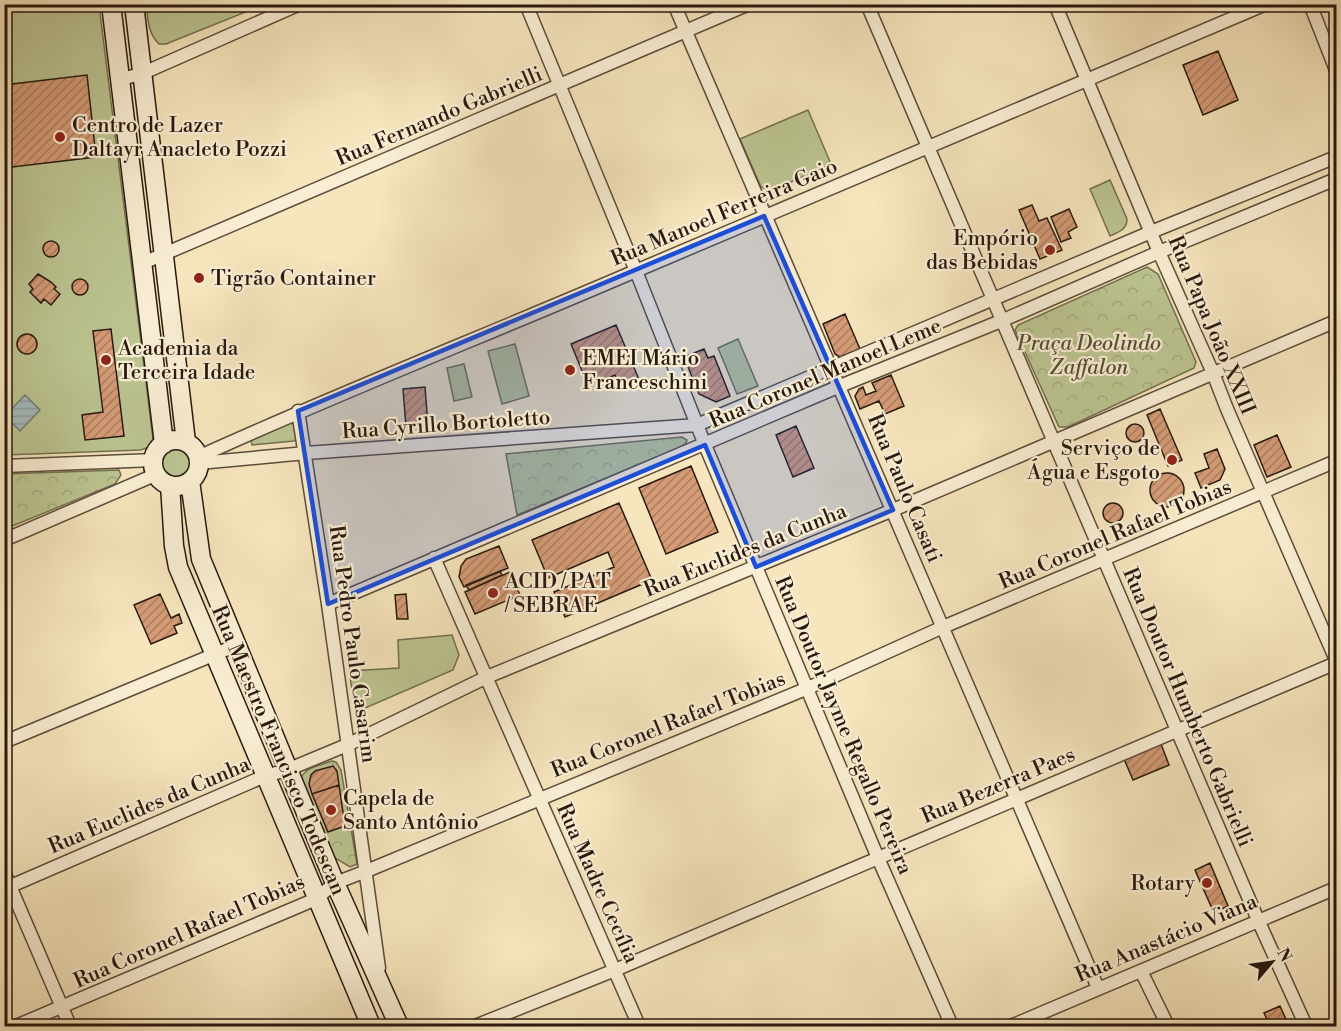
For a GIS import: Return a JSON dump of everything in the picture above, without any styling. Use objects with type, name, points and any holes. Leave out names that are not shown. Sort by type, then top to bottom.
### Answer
[{"type":"main road","points":[[111,4],[164,444]]},
{"type":"main road","points":[[134,4],[186,442]]},
{"type":"main road","points":[[174,440],[186,442],[196,451],[199,460],[195,476],[184,484],[160,473],[159,448],[174,440]]},
{"type":"main road","name":"Rua Maestro Francisco Todescan","points":[[160,473],[178,567],[371,1026]]},
{"type":"main road","name":"Rua Maestro Francisco Todescan","points":[[190,481],[201,559],[334,883],[399,1026]]},
{"type":"street","points":[[121,79],[141,74],[300,4]]},
{"type":"street","name":"Rua Doutor Jayme Regallo Pereira","points":[[526,4],[705,445],[878,858],[952,1026]]},
{"type":"street","name":"Rua Paulo Casati","points":[[674,4],[1098,988]]},
{"type":"street","name":"Rua Fernando Gabrielli","points":[[143,263],[749,4]]},
{"type":"street","name":"Rua Doutor Humberto Gabrielli","points":[[867,4],[1258,920],[1306,1026]]},
{"type":"street","name":"Rua Papa João XXIII","points":[[1055,4],[1336,662]]},
{"type":"street","name":"Rua Manoel Ferreira Gaio","points":[[199,460],[298,411],[636,271],[1266,4]]},
{"type":"street","points":[[1310,4],[1336,70]]},
{"type":"street","name":"Rua Coronel Manoel Leme","points":[[697,425],[1151,232],[1336,157]]},
{"type":"street","name":"Rua Coronel Manoel Leme","points":[[328,604],[840,386],[1001,321],[1159,252],[1336,179]]},
{"type":"street","name":"Rua Euclides da Cunha","points":[[8,888],[265,776],[287,770],[347,745],[487,677],[893,510],[1336,321]]},
{"type":"street","name":"Rua Pedro Paulo Casarim","points":[[298,411],[328,604],[382,989]]},
{"type":"street","name":"Rua Cyrillo Bortoletto","points":[[199,460],[697,425]]},
{"type":"street","name":"Rua Coronel Rafael Tobias","points":[[16,1026],[316,899],[334,883],[808,688],[944,627],[1336,461]]},
{"type":"street","points":[[4,466],[160,473]]},
{"type":"street","points":[[4,540],[160,473]]},
{"type":"street","name":"Rua Madre Cecília","points":[[434,558],[639,1026]]},
{"type":"street","points":[[4,742],[237,645]]},
{"type":"street","name":"Rua Bezerra Paes","points":[[475,1026],[615,970],[1336,662]]},
{"type":"street","points":[[4,872],[8,888],[70,1026]]},
{"type":"street","name":"Rua Anastácio Viana","points":[[1011,1026],[1027,1024],[1098,988],[1336,888]]},
{"type":"street","points":[[1141,971],[1168,1026]]},
{"type":"highlighted area","points":[[764,216],[893,510],[756,567],[705,445],[328,604],[298,411]]},
{"type":"green space","points":[[146,4],[263,5],[166,44],[159,44],[151,31]]},
{"type":"green space","name":"Centro de Lazer Daltayr Anacleto Pozzi","points":[[4,5],[99,5],[153,439],[149,447],[141,450],[5,455]]},
{"type":"green space","points":[[808,110],[831,164],[771,191],[761,187],[740,139]]},
{"type":"green space","points":[[1110,180],[1127,223],[1119,232],[1110,236],[1090,189]]},
{"type":"green space","name":"Praça Deolindo Zaffalon","points":[[1147,267],[1158,274],[1196,362],[1194,368],[1068,427],[1059,427],[1015,330],[1018,325]]},
{"type":"green space","points":[[738,339],[758,386],[737,394],[718,348]]},
{"type":"green space","points":[[515,344],[529,396],[502,404],[488,351]]},
{"type":"green space","points":[[464,364],[472,397],[454,401],[447,368]]},
{"type":"green space","points":[[291,423],[296,425],[298,437],[294,441],[252,445],[251,440]]},
{"type":"green space","points":[[682,437],[687,440],[681,447],[517,515],[506,454]]},
{"type":"green space","points":[[176,446],[187,451],[192,462],[187,473],[176,478],[165,473],[160,462],[165,451]]},
{"type":"green space","points":[[119,470],[121,475],[115,484],[5,529],[5,474]]},
{"type":"green space","points":[[452,635],[459,655],[453,670],[363,709],[357,708],[349,671],[399,668],[398,640]]},
{"type":"green space","points":[[332,761],[336,762],[341,770],[357,864],[350,867],[335,858],[301,778],[306,771]]},
{"type":"water","points":[[25,395],[40,410],[20,431],[5,416]]},
{"type":"building","points":[[1218,51],[1238,100],[1203,115],[1183,65]]},
{"type":"building","points":[[87,75],[96,157],[4,168],[4,85]]},
{"type":"building","points":[[1032,205],[1039,221],[1047,218],[1062,250],[1040,259],[1019,210]]},
{"type":"building","points":[[1069,209],[1077,227],[1068,232],[1071,238],[1061,242],[1051,217]]},
{"type":"building","points":[[48,241],[54,241],[59,249],[57,255],[48,257],[43,252],[43,246]]},
{"type":"building","points":[[38,274],[51,282],[60,294],[51,305],[44,299],[41,303],[30,292],[33,289],[29,284]]},
{"type":"building","points":[[77,279],[83,279],[88,287],[86,293],[77,295],[72,290],[72,284]]},
{"type":"building","points":[[845,314],[860,349],[840,357],[835,354],[823,324]]},
{"type":"building","points":[[616,325],[638,377],[619,385],[615,375],[599,382],[596,374],[585,378],[571,344]]},
{"type":"building","name":"Academia da Terceira Idade","points":[[111,329],[124,436],[85,440],[82,415],[103,412],[93,331]]},
{"type":"building","points":[[27,334],[34,337],[37,344],[34,351],[27,354],[20,351],[17,344],[20,337]]},
{"type":"building","points":[[704,349],[708,358],[714,356],[730,396],[716,402],[699,394],[684,357]]},
{"type":"building","points":[[891,375],[904,406],[885,414],[879,401],[860,409],[855,396],[859,389],[863,387],[866,395],[876,391],[872,383]]},
{"type":"building","points":[[425,387],[428,425],[406,427],[403,389]]},
{"type":"building","points":[[1160,409],[1182,460],[1168,466],[1147,415]]},
{"type":"building","points":[[1135,424],[1141,427],[1144,433],[1141,439],[1135,442],[1129,439],[1126,433],[1129,427]]},
{"type":"building","points":[[796,426],[814,468],[793,477],[776,435]]},
{"type":"building","points":[[1277,435],[1291,467],[1267,477],[1254,445]]},
{"type":"building","points":[[1217,449],[1225,469],[1220,480],[1201,488],[1195,473],[1209,468],[1204,454]]},
{"type":"building","points":[[691,466],[718,532],[666,554],[639,488]]},
{"type":"building","points":[[1167,473],[1179,478],[1184,490],[1179,502],[1167,507],[1155,502],[1150,490],[1155,478]]},
{"type":"building","points":[[619,503],[652,580],[565,617],[554,592],[614,567],[608,552],[548,578],[532,540]]},
{"type":"building","points":[[1109,503],[1117,503],[1123,509],[1123,517],[1117,523],[1109,523],[1103,517],[1103,509]]},
{"type":"building","points":[[499,546],[508,568],[464,587],[459,577],[461,566],[466,559]]},
{"type":"building","points":[[500,571],[502,575],[469,590],[466,585]]},
{"type":"building","name":"ACID / PAT / SEBRAE","points":[[510,572],[520,595],[475,614],[465,592]]},
{"type":"building","points":[[160,594],[171,618],[179,614],[182,623],[174,626],[177,633],[151,644],[134,605]]},
{"type":"building","points":[[406,594],[408,619],[397,619],[395,595]]},
{"type":"building","points":[[1161,744],[1169,765],[1133,780],[1124,759]]},
{"type":"building","points":[[333,766],[337,771],[339,785],[312,794],[309,784],[311,775],[315,771]]},
{"type":"building","name":"Capela de Santo Antônio","points":[[339,785],[345,826],[328,832],[312,794]]},
{"type":"building","points":[[1210,863],[1228,906],[1214,913],[1195,870]]},
{"type":"building","points":[[1280,1006],[1289,1026],[1270,1026],[1264,1013]]},
{"type":"place","name":"Centro de Lazer Daltayr Anacleto Pozzi","points":[[60,137]]},
{"type":"place","name":"Empório das Bebidas","points":[[1050,250]]},
{"type":"place","name":"Tigrão Container","points":[[199,278]]},
{"type":"place","name":"Academia da Terceira Idade","points":[[106,360]]},
{"type":"place","name":"EMEI Mário Franceschini","points":[[570,370]]},
{"type":"place","name":"Serviço de Água e Esgoto","points":[[1172,460]]},
{"type":"place","name":"ACID / PAT / SEBRAE","points":[[493,593]]},
{"type":"place","name":"Capela de Santo Antônio","points":[[331,810]]},
{"type":"place","name":"Rotary","points":[[1207,883]]}]
